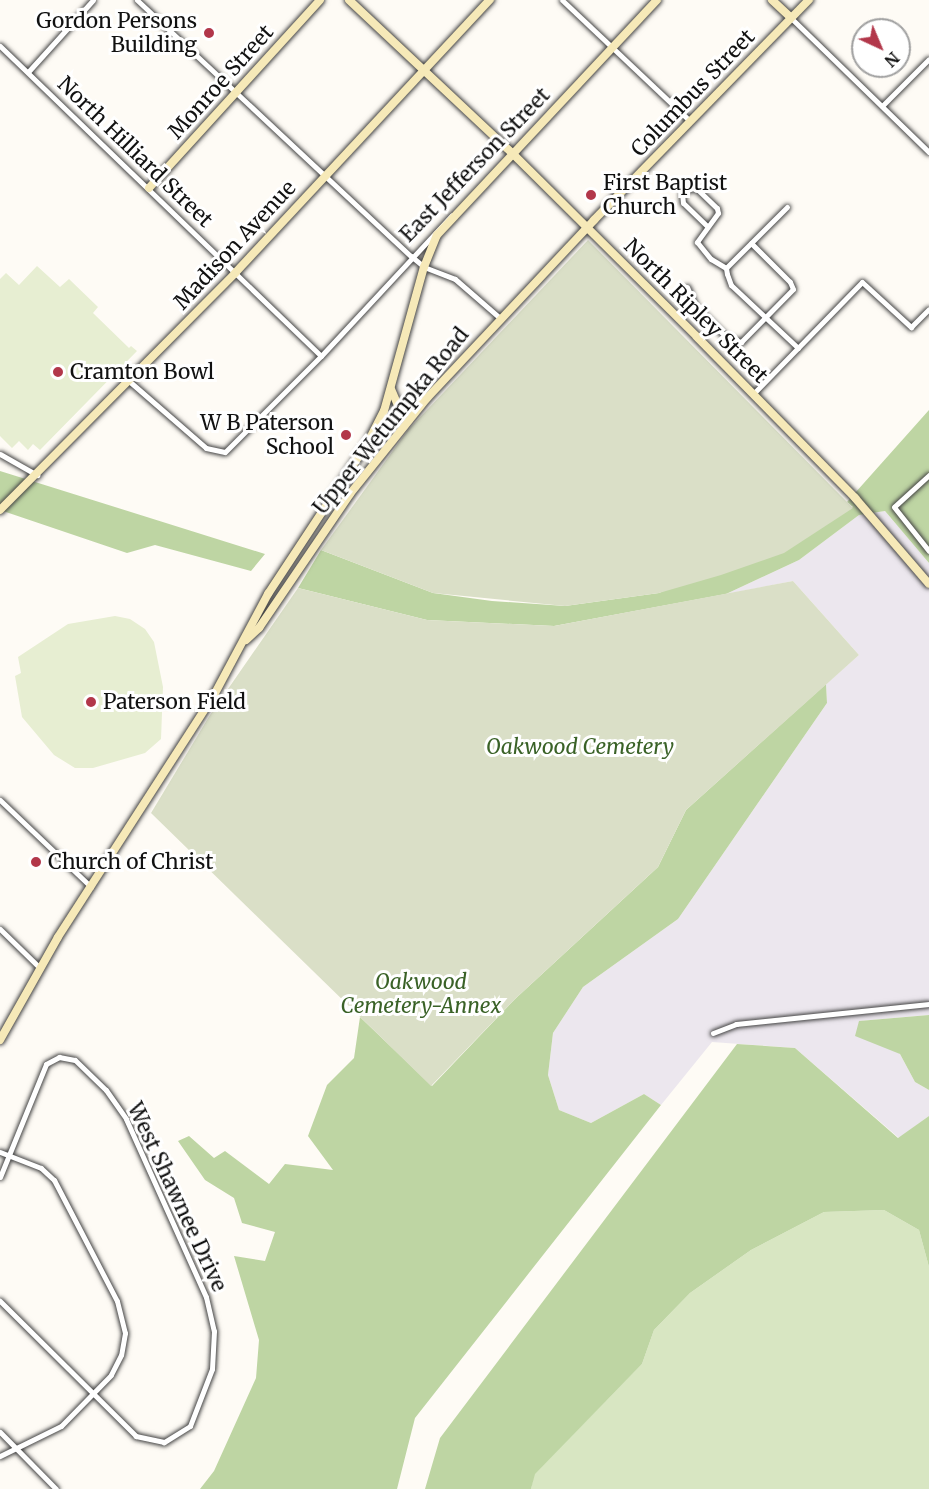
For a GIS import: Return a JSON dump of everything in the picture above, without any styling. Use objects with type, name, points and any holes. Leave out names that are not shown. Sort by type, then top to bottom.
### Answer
[{"type":"main road","name":"Monroe Street","points":[[149,188],[320,0]]},
{"type":"main road","name":"North Ripley Street","points":[[349,0],[513,154],[753,394],[855,498],[929,584]]},
{"type":"main road","name":"Madison Avenue","points":[[0,510],[235,273],[490,0]]},
{"type":"main road","name":"East Jefferson Street","points":[[459,209],[657,0]]},
{"type":"main road","points":[[772,0],[791,18]]},
{"type":"main road","name":"Columbus Street","points":[[553,263],[809,0]]},
{"type":"main road","name":"Upper Wetumpka Road","points":[[246,640],[249,627],[268,594],[367,444],[391,389],[424,267],[437,235],[459,209]]},
{"type":"main road","name":"Upper Wetumpka Road","points":[[0,1040],[3,1026],[246,640],[259,628],[332,519],[427,398],[553,263]]},
{"type":"main road","points":[[391,389],[397,405],[404,411],[427,398]]},
{"type":"main road","points":[[322,513],[332,519]]},
{"type":"street","points":[[28,72],[93,0]]},
{"type":"street","points":[[137,0],[323,177],[411,256],[424,267],[455,279],[500,318]]},
{"type":"street","points":[[562,0],[690,121]]},
{"type":"street","points":[[791,18],[929,152]]},
{"type":"street","name":"North Hilliard Street","points":[[0,46],[321,356]]},
{"type":"street","points":[[882,106],[929,59]]},
{"type":"street","points":[[707,226],[683,202],[687,189],[696,188],[717,208],[718,213],[698,238],[699,246],[726,268],[731,285],[798,348]]},
{"type":"street","points":[[726,268],[787,207]]},
{"type":"street","name":"East Jefferson Street","points":[[129,381],[206,448],[220,453],[321,356],[405,268],[411,256],[459,209]]},
{"type":"street","points":[[687,287],[696,306],[731,342],[741,342],[766,318],[793,285],[751,243]]},
{"type":"street","points":[[753,394],[862,282],[911,327],[929,309]]},
{"type":"street","points":[[0,454],[37,474]]},
{"type":"street","points":[[929,475],[896,504],[896,513],[929,551]]},
{"type":"street","points":[[0,800],[91,887]]},
{"type":"street","points":[[0,929],[40,968]]},
{"type":"street","points":[[713,1033],[736,1024],[929,1004]]},
{"type":"street","name":"West Shawnee Drive","points":[[9,1155],[44,1069],[55,1058],[69,1058],[80,1064],[118,1106],[206,1297],[214,1350],[208,1386],[190,1426],[170,1440],[153,1442],[136,1436],[93,1395]]},
{"type":"street","points":[[0,1152],[41,1168],[54,1180],[121,1310],[125,1333],[121,1355],[111,1375],[93,1395],[56,1431],[14,1446],[0,1456]]},
{"type":"street","points":[[0,1177],[9,1155]]},
{"type":"street","points":[[0,1301],[93,1395]]},
{"type":"street","points":[[0,1432],[56,1489]]},
{"type":"shaded area","points":[[885,511],[929,563],[929,1015],[859,1021],[900,1054],[915,1082],[929,1090],[929,1116],[899,1138],[795,1048],[712,1042],[661,1105],[644,1094],[591,1123],[559,1110],[548,1075],[553,1033],[583,987],[678,919],[827,703],[826,684],[859,655],[793,581],[726,594],[799,560],[859,515]]},
{"type":"green space","points":[[588,240],[853,508],[784,553],[721,575],[659,593],[565,606],[433,593],[321,550],[408,430]]},
{"type":"green space","name":"Cramton Bowl","points":[[37,266],[60,287],[69,279],[98,307],[93,313],[129,348],[131,346],[137,351],[40,450],[33,444],[28,450],[19,441],[12,448],[0,436],[0,279],[6,273],[19,285]]},
{"type":"green space","points":[[929,410],[929,563],[885,511],[859,515],[799,560],[726,594],[554,626],[427,620],[298,588],[321,550],[433,593],[492,601],[565,606],[659,593],[853,507],[847,502]]},
{"type":"green space","points":[[0,471],[265,554],[251,571],[155,545],[127,553],[0,510]]},
{"type":"green space","points":[[793,581],[859,655],[686,810],[658,867],[515,999],[431,1086],[151,813],[210,715],[298,588],[427,620],[554,626]]},
{"type":"green space","name":"Paterson Field","points":[[115,616],[130,619],[145,629],[154,642],[163,687],[161,739],[145,753],[93,768],[75,768],[54,755],[22,717],[15,676],[21,673],[18,657],[68,624]]},
{"type":"green space","points":[[826,684],[827,703],[678,919],[583,987],[553,1033],[548,1075],[559,1110],[591,1123],[644,1094],[661,1105],[415,1418],[397,1489],[200,1489],[214,1471],[256,1378],[259,1340],[234,1256],[265,1261],[275,1232],[242,1223],[234,1198],[205,1180],[178,1141],[189,1136],[214,1158],[225,1151],[269,1184],[285,1164],[333,1170],[308,1136],[327,1085],[354,1058],[360,1017],[432,1086],[515,999],[658,867],[686,810]]},
{"type":"green space","points":[[929,1015],[929,1090],[915,1082],[900,1054],[855,1036],[859,1021]]},
{"type":"green space","points":[[737,1044],[795,1048],[898,1138],[929,1116],[929,1267],[919,1230],[884,1210],[824,1212],[751,1250],[690,1293],[654,1330],[642,1364],[535,1474],[531,1489],[425,1489],[440,1438]]},
{"type":"green space","points":[[884,1210],[919,1230],[929,1267],[929,1489],[531,1489],[534,1474],[642,1364],[654,1330],[690,1293],[751,1250],[824,1212]]},
{"type":"place","name":"Gordon Persons Building","points":[[209,33]]},
{"type":"place","name":"First Baptist Church","points":[[591,195]]},
{"type":"place","name":"Cramton Bowl","points":[[58,372]]},
{"type":"place","name":"W B Paterson School","points":[[346,435]]},
{"type":"place","name":"Paterson Field","points":[[91,702]]},
{"type":"place","name":"Church of Christ","points":[[36,862]]},
{"type":"park label","name":"Oakwood Cemetery","points":[[580,747]]},
{"type":"park label","name":"Oakwood Cemetery-Annex","points":[[421,994]]}]
